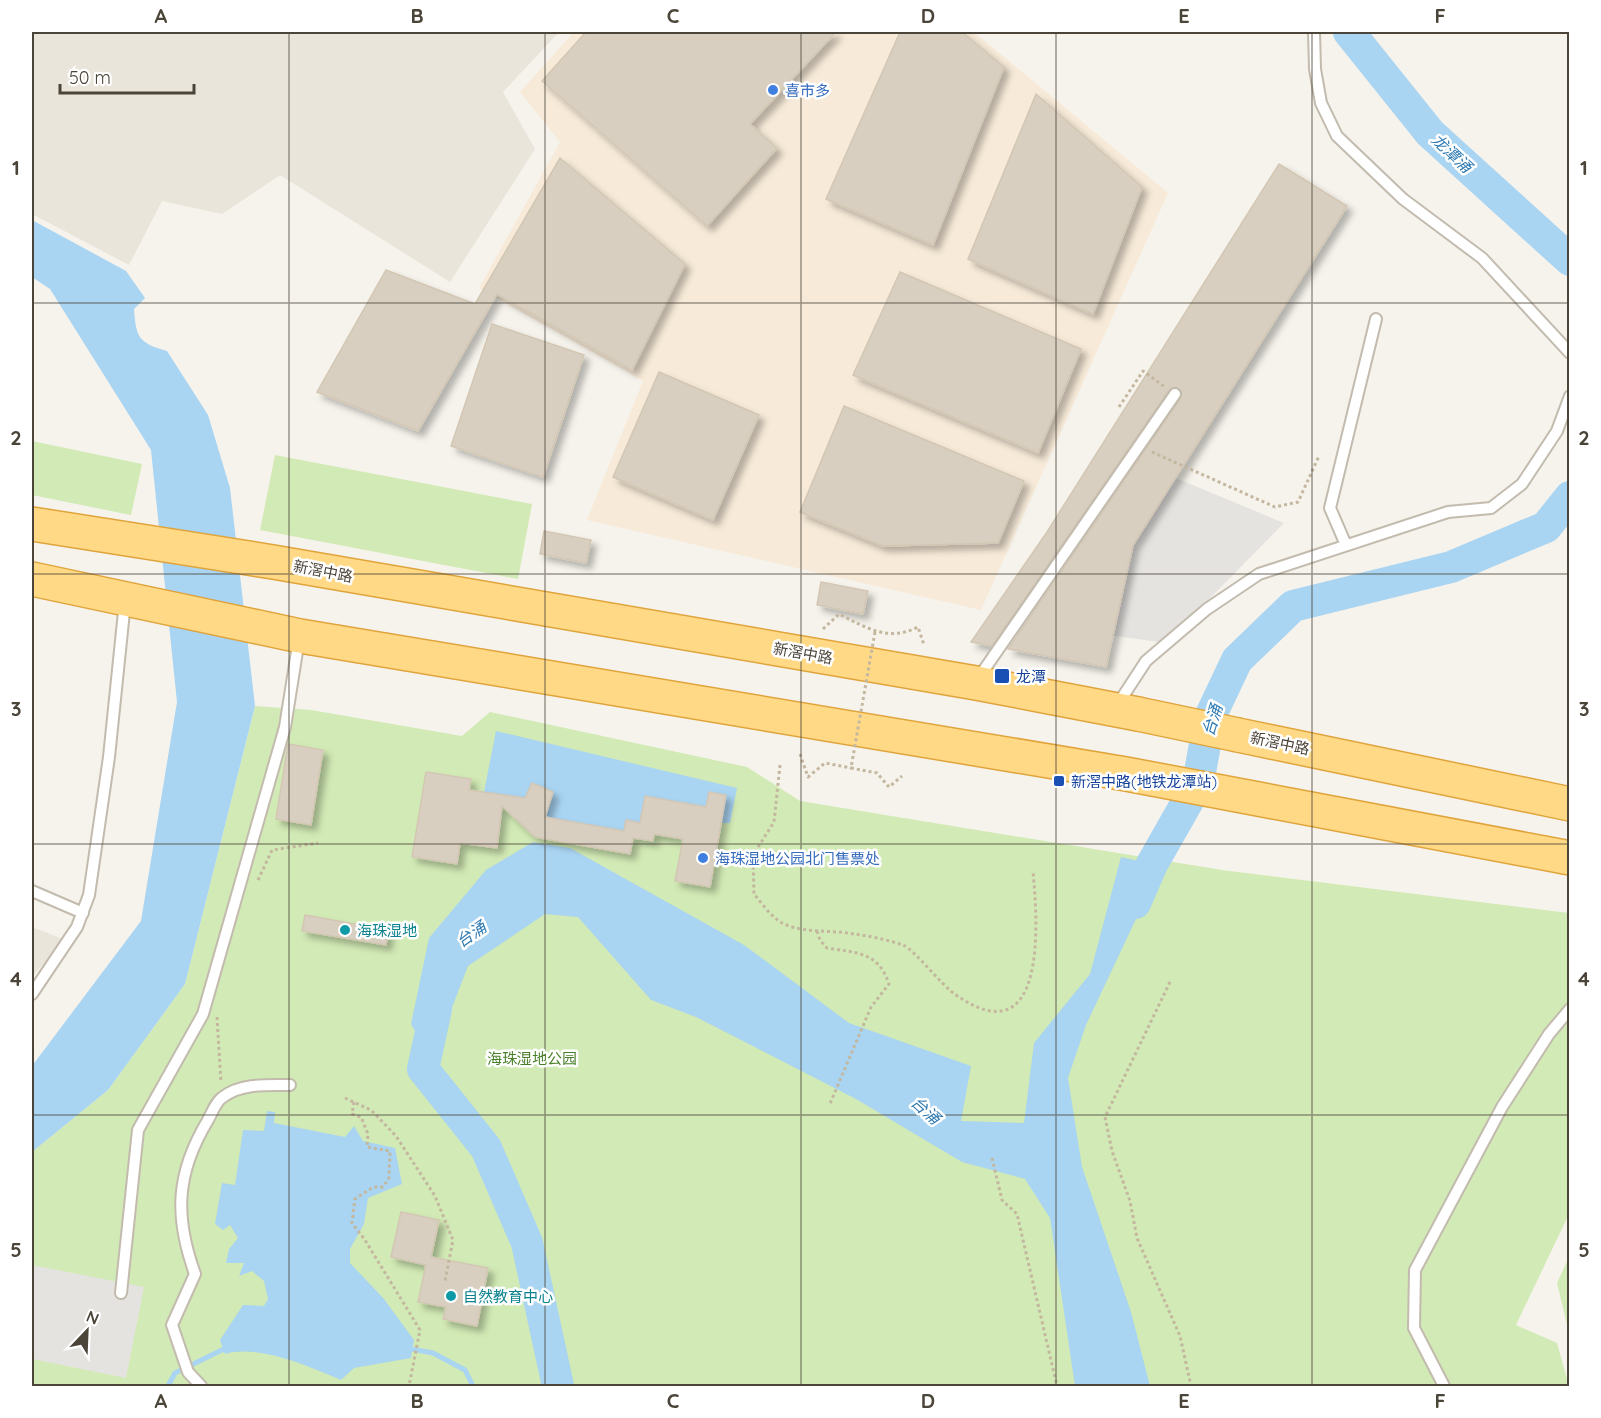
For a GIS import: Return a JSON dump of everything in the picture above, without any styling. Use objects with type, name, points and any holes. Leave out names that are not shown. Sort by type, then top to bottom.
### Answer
[{"type":"highway","name":"新滘中路","points":[[32,524],[273,561],[366,580],[976,682],[1569,804]]},
{"type":"highway","points":[[32,579],[300,636],[1126,774],[1569,858]]},
{"type":"lane","points":[[1314,32],[1315,69],[1321,103],[1337,136],[1403,199],[1482,258],[1569,353]]},
{"type":"lane","points":[[1346,545],[1330,508],[1376,319]]},
{"type":"lane","points":[[976,682],[1175,394]]},
{"type":"lane","points":[[1126,712],[1146,661],[1208,609],[1259,574],[1448,512],[1491,508],[1522,484],[1557,430],[1569,396]]},
{"type":"lane","points":[[32,994],[77,927],[89,895],[136,600]]},
{"type":"lane","points":[[122,1293],[138,1130],[203,1014],[285,727],[300,636]]},
{"type":"lane","points":[[32,891],[83,912]]},
{"type":"lane","points":[[1444,1386],[1414,1328],[1415,1270],[1502,1107],[1569,1010]]},
{"type":"lane","points":[[201,1386],[188,1372],[172,1326],[195,1274],[184,1244],[180,1189],[194,1142],[222,1097],[248,1086],[290,1085]]},
{"type":"path","points":[[1119,407],[1143,371],[1175,394]]},
{"type":"path","points":[[1140,447],[1275,507],[1298,502],[1319,456]]},
{"type":"path","points":[[823,629],[839,614],[875,632],[903,634],[918,627],[924,645]]},
{"type":"path","points":[[851,768],[875,632]]},
{"type":"path","points":[[800,754],[808,777],[825,763],[876,773],[889,787],[902,776]]},
{"type":"path","points":[[780,765],[774,822],[753,855],[754,894],[776,919],[793,927],[854,933],[906,946],[938,981],[958,996],[982,1008],[1003,1011],[1018,1001],[1029,985],[1035,968],[1033,872]]},
{"type":"path","points":[[256,883],[272,850],[318,843]]},
{"type":"path","points":[[817,930],[820,940],[827,948],[860,952],[874,960],[885,971],[889,984],[872,1007],[829,1106]]},
{"type":"path","points":[[1170,982],[1106,1117],[1112,1151],[1130,1201],[1137,1238],[1180,1336],[1191,1386]]},
{"type":"path","points":[[217,1008],[222,1097]]},
{"type":"path","points":[[345,1098],[371,1110],[396,1136],[435,1196],[453,1240],[445,1281]]},
{"type":"path","points":[[354,1102],[352,1114],[361,1118],[368,1134],[367,1147],[390,1151],[389,1178],[383,1187],[373,1187],[355,1199],[352,1224],[365,1240],[420,1330],[409,1386]]},
{"type":"path","points":[[992,1158],[1002,1200],[1017,1214],[1057,1386]]},
{"type":"shaded area","points":[[32,32],[559,32],[503,92],[535,149],[450,282],[280,175],[222,214],[162,201],[129,265],[32,214]]},
{"type":"shaded area","points":[[574,32],[974,32],[1168,193],[981,610],[587,520],[643,381],[479,288],[560,142],[520,92]]},
{"type":"shaded area","points":[[1159,471],[1284,523],[1166,643],[1058,628]]},
{"type":"shaded area","points":[[32,927],[66,940],[32,976]]},
{"type":"shaded area","points":[[32,1265],[144,1287],[126,1378],[32,1359]]},
{"type":"green space","points":[[32,441],[142,464],[131,515],[32,495]]},
{"type":"green space","points":[[275,455],[532,504],[518,579],[260,530]]},
{"type":"green space","name":"海珠湿地公园","points":[[255,706],[311,710],[462,736],[490,712],[747,767],[800,801],[1222,870],[1569,913],[1569,1214],[1516,1325],[1557,1343],[1569,1386],[32,1386],[32,1152],[108,1090],[185,984]]},
{"type":"green space","points":[[1569,1257],[1569,1333],[1557,1283]]},
{"type":"water","points":[[32,220],[126,271],[145,298],[134,309],[138,333],[145,342],[167,351],[208,415],[230,488],[255,706],[185,984],[108,1090],[32,1152],[32,1066],[141,921],[177,702],[151,450],[50,289],[32,277]]},
{"type":"water","points":[[496,731],[737,788],[730,823],[689,823],[623,834],[543,824],[521,797],[484,792]]},
{"type":"water","points":[[533,842],[570,848],[744,945],[849,1023],[971,1066],[961,1121],[1024,1123],[1034,1043],[1090,974],[1121,857],[1161,866],[1086,1025],[1068,1078],[1082,1167],[1131,1312],[1150,1386],[1075,1386],[1050,1218],[1025,1179],[962,1162],[856,1099],[696,1017],[651,1000],[578,917],[545,914],[468,966],[443,1031],[427,1051],[411,1024],[429,938],[486,870]]},
{"type":"water","points":[[267,1111],[275,1112],[274,1123],[345,1137],[354,1126],[363,1141],[395,1148],[402,1184],[368,1198],[364,1224],[350,1249],[350,1263],[384,1299],[414,1340],[411,1358],[354,1368],[341,1380],[300,1363],[268,1354],[238,1352],[225,1354],[220,1340],[243,1305],[264,1306],[268,1299],[264,1281],[252,1271],[239,1276],[244,1263],[226,1263],[229,1249],[238,1238],[230,1225],[223,1230],[215,1224],[222,1183],[235,1185],[243,1130],[264,1131]]},
{"type":"building","points":[[586,32],[836,32],[750,124],[777,148],[707,226],[542,81]]},
{"type":"building","points":[[900,32],[962,32],[1004,67],[933,245],[826,199]]},
{"type":"building","points":[[1036,94],[1142,187],[1093,314],[968,259]]},
{"type":"building","points":[[560,158],[685,264],[632,370],[497,294],[418,431],[317,392],[386,270],[475,304]]},
{"type":"building","name":"龙潭","points":[[1279,164],[1347,206],[1133,545],[1106,667],[1008,649],[1181,398],[1182,391],[1176,387],[1169,390],[992,646],[971,642],[1047,532]]},
{"type":"building","points":[[900,272],[1081,349],[1038,453],[853,375]]},
{"type":"building","points":[[492,324],[584,355],[543,477],[451,446]]},
{"type":"building","points":[[659,372],[759,415],[713,520],[613,477]]},
{"type":"building","points":[[844,406],[1024,481],[998,543],[883,546],[800,512]]},
{"type":"building","points":[[544,531],[591,540],[586,563],[540,554]]},
{"type":"building","points":[[821,582],[868,591],[863,614],[817,605]]},
{"type":"building","points":[[288,744],[323,750],[311,825],[276,819]]},
{"type":"building","points":[[426,772],[471,779],[469,790],[525,798],[532,783],[553,792],[545,817],[624,831],[626,820],[640,823],[645,796],[706,807],[709,792],[726,795],[710,887],[675,881],[683,839],[654,834],[653,841],[633,838],[630,854],[535,837],[502,806],[497,848],[460,843],[457,864],[412,857]]},
{"type":"building","name":"海珠湿地","points":[[305,915],[388,930],[386,945],[302,931]]},
{"type":"building","points":[[401,1212],[439,1220],[431,1257],[488,1268],[477,1326],[443,1319],[446,1307],[418,1302],[426,1265],[391,1257]]},
{"type":"waterway","name":"龙潭涌","points":[[1349,32],[1430,133],[1570,260]]},
{"type":"waterway","name":"台涌","points":[[1135,903],[1152,864],[1198,783],[1210,717],[1237,660],[1293,606],[1451,567],[1546,527],[1570,497]]},
{"type":"waterway","name":"台涌","points":[[436,1009],[423,1069],[486,1148],[527,1243],[558,1386]]},
{"type":"waterway","points":[[168,1386],[175,1373],[228,1347]]},
{"type":"waterway","points":[[406,1348],[433,1353],[465,1370],[473,1386]]},
{"type":"place","name":"喜市多","points":[[773,90]]},
{"type":"place","name":"龙潭","points":[[1002,676]]},
{"type":"place","name":"新滘中路(地铁龙潭站)","points":[[1059,781]]},
{"type":"place","name":"海珠湿地公园北门售票处","points":[[703,858]]},
{"type":"place","name":"海珠湿地","points":[[345,930]]},
{"type":"place","name":"自然教育中心","points":[[451,1296]]}]
